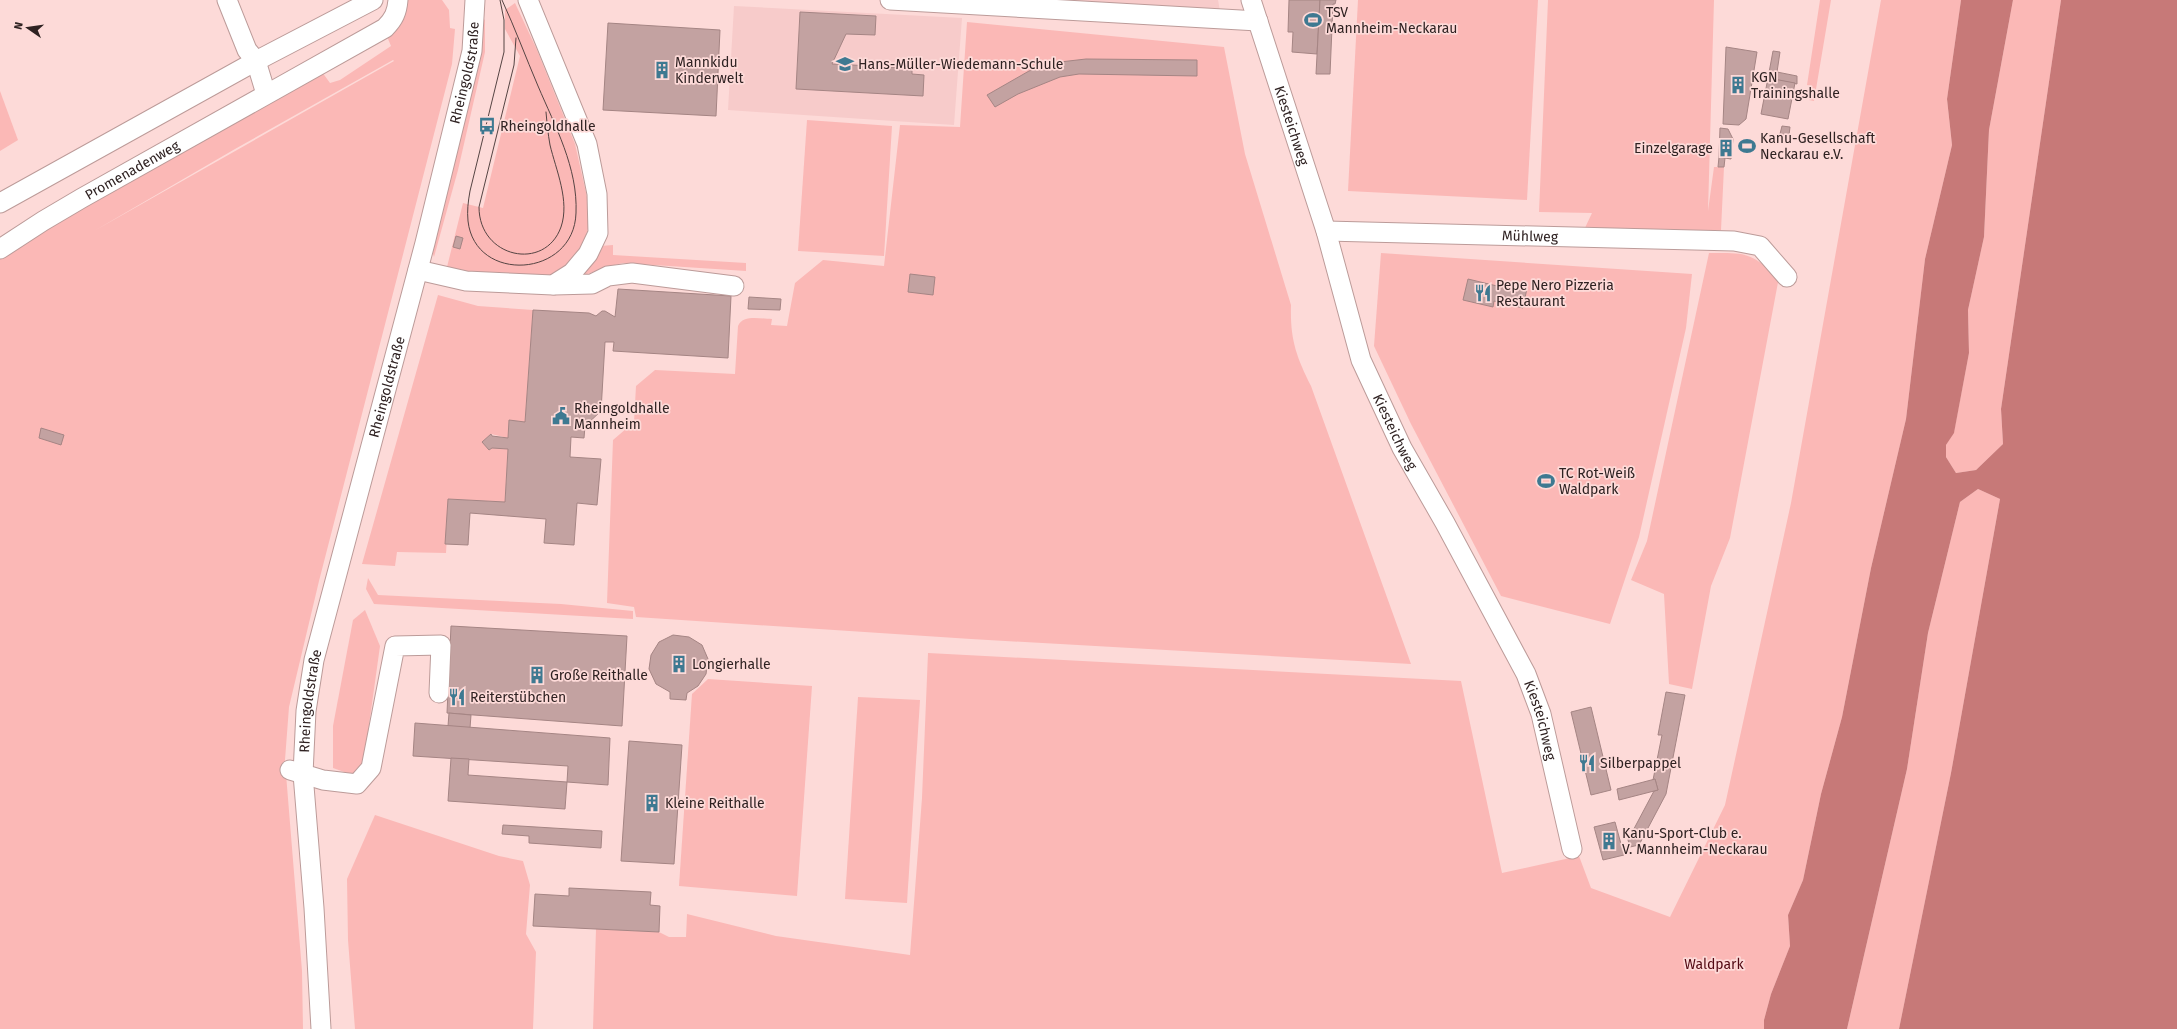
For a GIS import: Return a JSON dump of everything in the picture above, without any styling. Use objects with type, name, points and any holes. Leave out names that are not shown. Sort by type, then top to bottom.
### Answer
[{"type":"street","points":[[227,0],[247,50],[256,61],[266,94]]},
{"type":"street","points":[[0,203],[256,61],[373,0]]},
{"type":"street","name":"Promenadenweg","points":[[0,250],[82,198],[385,28],[392,21],[397,9],[398,0]]},
{"type":"street","name":"Rheingoldstraße","points":[[320,1029],[312,974],[296,772],[299,711],[314,660],[329,584],[418,270],[472,51],[475,0]]},
{"type":"street","points":[[528,0],[587,144],[594,172],[599,214],[598,233],[588,254],[572,273],[553,285]]},
{"type":"street","points":[[890,0],[1258,20]]},
{"type":"street","name":"Kiesteichweg","points":[[1252,0],[1326,231],[1361,360],[1402,448],[1445,523],[1526,674],[1541,714],[1572,849]]},
{"type":"street","name":"Mühlweg","points":[[1326,231],[1734,241],[1760,246],[1787,277]]},
{"type":"street","points":[[418,270],[466,281],[553,285],[592,284],[608,276],[632,273],[734,286]]},
{"type":"street","points":[[296,772],[323,780],[357,784],[371,768],[395,646],[441,646],[440,693]]},
{"type":"shaded area","points":[[1004,0],[1218,0],[1220,11]]},
{"type":"shaded area","points":[[1961,0],[2013,0],[1989,130],[1984,237],[1968,310],[1969,353],[1954,433],[1946,445],[1946,457],[1956,473],[1976,470],[2003,444],[2001,409],[2061,0],[2177,0],[2177,1029],[1899,1029],[1951,773],[2000,499],[1978,489],[1960,502],[1928,633],[1907,769],[1847,1029],[1764,1029],[1764,1020],[1771,994],[1790,946],[1788,915],[1803,880],[1821,794],[1842,717],[1871,568],[1906,419],[1925,259],[1952,145],[1947,99]]},
{"type":"shaded area","name":"Hans-Müller-Wiedemann-Schule","points":[[734,6],[962,18],[954,125],[728,110]]},
{"type":"green space","points":[[403,0],[442,0],[449,10],[450,28],[455,29],[452,64],[319,581],[289,707],[284,773],[286,774],[302,971],[303,1029],[0,1029],[0,255],[322,72],[330,83],[340,80],[391,46],[386,34]],"holes":[[[393,60],[394,61],[94,231],[235,149]]]},
{"type":"green space","points":[[1358,0],[1538,0],[1527,200],[1348,191]]},
{"type":"green space","points":[[1548,0],[1714,0],[1708,211],[1714,167],[1724,167],[1721,230],[1584,230],[1592,213],[1539,212]]},
{"type":"green space","points":[[1820,0],[1831,0],[1814,101],[1809,100],[1811,86],[1807,85]]},
{"type":"green space","name":"Waldpark","points":[[1881,0],[1961,0],[1947,99],[1952,145],[1925,259],[1906,419],[1871,568],[1842,717],[1821,794],[1803,880],[1788,915],[1790,946],[1771,994],[1764,1020],[1764,1029],[593,1029],[596,929],[659,932],[669,937],[686,937],[687,914],[776,936],[910,955],[922,798],[928,653],[1461,681],[1502,873],[1579,856],[1591,888],[1670,917],[1725,805],[1791,503]]},
{"type":"green space","points":[[2013,0],[2061,0],[2001,409],[2003,444],[1976,470],[1956,473],[1946,457],[1946,445],[1954,432],[1969,353],[1968,310],[1984,237],[1989,130]]},
{"type":"green space","points":[[515,3],[537,50],[575,144],[587,197],[590,223],[581,249],[565,266],[549,276],[496,272],[475,273],[447,267],[463,203],[483,208],[520,56],[505,29],[505,10]]},
{"type":"green space","points":[[480,16],[485,20],[485,52],[458,170],[434,257],[431,248]]},
{"type":"green space","points":[[967,22],[1224,47],[1245,154],[1291,305],[1295,347],[1301,365],[1311,386],[1411,664],[971,639],[636,617],[634,607],[607,603],[613,440],[634,422],[636,386],[655,370],[735,374],[738,326],[740,322],[753,318],[772,319],[771,325],[787,326],[795,283],[823,260],[884,266],[900,125],[960,127]]},
{"type":"green space","points":[[0,91],[18,140],[0,151]]},
{"type":"green space","points":[[807,120],[892,126],[884,256],[798,251]]},
{"type":"green space","points":[[613,245],[613,255],[746,263],[746,271],[623,263],[577,277],[600,246]]},
{"type":"green space","name":"TC Rot-Weiß Waldpark","points":[[1381,253],[1692,274],[1686,328],[1639,537],[1610,624],[1501,596],[1411,424],[1374,346]]},
{"type":"green space","points":[[1709,253],[1732,253],[1754,258],[1779,277],[1730,538],[1711,586],[1692,689],[1669,684],[1664,594],[1631,580],[1647,541]]},
{"type":"green space","points":[[438,295],[478,306],[533,310],[525,422],[509,420],[508,438],[491,434],[482,442],[489,450],[492,448],[508,449],[505,502],[449,499],[446,553],[397,552],[395,566],[362,564]]},
{"type":"green space","points":[[1978,489],[2000,499],[1951,773],[1899,1029],[1847,1029],[1907,769],[1928,633],[1960,502]]},
{"type":"green space","points":[[368,578],[378,595],[561,604],[633,611],[633,619],[374,604],[366,589]]},
{"type":"green space","points":[[365,610],[380,646],[364,761],[353,775],[333,768],[333,726],[353,620]]},
{"type":"green space","points":[[708,679],[812,686],[797,896],[679,886],[692,694]]},
{"type":"green space","points":[[858,697],[920,700],[907,903],[845,899]]},
{"type":"green space","points":[[375,815],[499,856],[523,861],[530,885],[526,934],[536,952],[533,1029],[355,1029],[348,940],[347,879]]},
{"type":"building","points":[[1289,0],[1320,0],[1317,54],[1292,52],[1293,32],[1288,32]]},
{"type":"building","points":[[1320,0],[1336,0],[1335,4],[1333,4],[1330,74],[1316,74]]},
{"type":"building","points":[[800,12],[876,16],[875,35],[846,34],[832,64],[912,68],[912,74],[924,75],[923,96],[796,89]]},
{"type":"building","name":"Mannkidu Kinderwelt","points":[[608,23],[720,30],[716,116],[603,110]]},
{"type":"building","name":"KGN Trainingshalle","points":[[1726,47],[1757,52],[1746,119],[1739,125],[1723,124]]},
{"type":"building","points":[[1773,51],[1780,52],[1777,72],[1797,76],[1797,84],[1768,78]]},
{"type":"building","points":[[1086,59],[1197,60],[1197,76],[1079,74],[1060,77],[1018,94],[995,107],[987,95],[1029,71],[1060,62]]},
{"type":"building","points":[[1768,78],[1795,83],[1788,119],[1761,114]]},
{"type":"building","points":[[1782,126],[1790,127],[1789,135],[1780,134]]},
{"type":"building","name":"Einzelgarage","points":[[1720,128],[1728,129],[1733,139],[1731,159],[1719,157]]},
{"type":"building","points":[[1719,157],[1725,158],[1724,167],[1718,167]]},
{"type":"building","points":[[456,236],[463,238],[460,249],[453,247]]},
{"type":"building","points":[[910,274],[935,277],[933,295],[908,292]]},
{"type":"building","points":[[1468,279],[1497,286],[1498,281],[1527,288],[1523,308],[1494,301],[1493,307],[1463,300]]},
{"type":"building","name":"Rheingoldhalle Mannheim","points":[[618,289],[731,296],[728,358],[613,351],[614,342],[605,342],[601,411],[585,426],[584,438],[571,437],[570,457],[601,459],[597,505],[577,503],[574,545],[544,543],[546,519],[470,513],[468,545],[445,544],[448,499],[505,502],[508,449],[492,448],[489,450],[482,442],[491,434],[492,436],[508,438],[509,420],[525,422],[533,310],[589,313],[596,316],[602,311],[605,311],[615,317]]},
{"type":"building","points":[[749,297],[781,299],[780,310],[748,309]]},
{"type":"building","points":[[41,428],[64,435],[61,445],[39,438]]},
{"type":"building","name":"Große Reithalle","points":[[451,626],[627,636],[622,726],[447,713]]},
{"type":"building","name":"Longierhalle","points":[[673,635],[689,637],[702,645],[708,659],[706,674],[698,686],[687,693],[686,700],[670,699],[670,692],[656,684],[649,669],[651,655],[659,642]]},
{"type":"building","points":[[1666,692],[1685,695],[1666,794],[1639,845],[1630,847],[1628,840],[1654,791],[1658,790],[1655,779],[1653,780],[1662,735],[1658,735]]},
{"type":"building","points":[[1591,707],[1611,790],[1591,795],[1571,712]]},
{"type":"building","points":[[449,713],[471,715],[470,728],[448,726]]},
{"type":"building","points":[[415,723],[610,738],[608,785],[567,782],[568,766],[413,756]]},
{"type":"building","name":"Kleine Reithalle","points":[[629,741],[682,745],[674,864],[621,861]]},
{"type":"building","points":[[451,758],[469,759],[468,775],[567,782],[565,809],[448,801]]},
{"type":"building","points":[[1655,779],[1658,790],[1619,800],[1617,789]]},
{"type":"building","name":"Kanu-Sport-Club e. V. Mannheim-Neckarau","points":[[1615,822],[1624,855],[1603,860],[1594,827]]},
{"type":"building","points":[[503,825],[602,831],[601,848],[529,843],[529,836],[502,834]]},
{"type":"building","points":[[569,888],[651,892],[650,905],[660,906],[659,932],[533,926],[535,894],[569,896]]},
{"type":"tram line","points":[[500,0],[504,20],[504,52],[470,191],[468,221],[475,241],[488,255],[505,263],[524,265],[543,261],[559,251],[571,235],[576,213],[576,196],[569,164],[558,132],[502,0]]},
{"type":"tram line","points":[[516,38],[514,65],[479,207],[482,224],[490,238],[501,248],[514,253],[528,254],[541,250],[553,241],[561,227],[564,207],[563,196],[550,145],[546,112]]},
{"type":"place","name":"TSV Mannheim-Neckarau","points":[[1313,20]]},
{"type":"place","name":"Hans-Müller-Wiedemann-Schule","points":[[845,64]]},
{"type":"place","name":"Mannkidu Kinderwelt","points":[[662,70]]},
{"type":"place","name":"KGN Trainingshalle","points":[[1738,85]]},
{"type":"place","name":"Rheingoldhalle","points":[[487,126]]},
{"type":"place","name":"Kanu-Gesellschaft Neckarau e.V.","points":[[1747,146]]},
{"type":"place","name":"Einzelgarage","points":[[1726,148]]},
{"type":"place","name":"Pepe Nero Pizzeria Restaurant","points":[[1483,293]]},
{"type":"place","name":"Rheingoldhalle Mannheim","points":[[561,416]]},
{"type":"place","name":"TC Rot-Weiß Waldpark","points":[[1546,481]]},
{"type":"place","name":"Longierhalle","points":[[679,664]]},
{"type":"place","name":"Große Reithalle","points":[[537,675]]},
{"type":"place","name":"Reiterstübchen","points":[[457,697]]},
{"type":"place","name":"Silberpappel","points":[[1587,763]]},
{"type":"place","name":"Kleine Reithalle","points":[[652,803]]},
{"type":"place","name":"Kanu-Sport-Club e. V. Mannheim-Neckarau","points":[[1609,841]]}]
